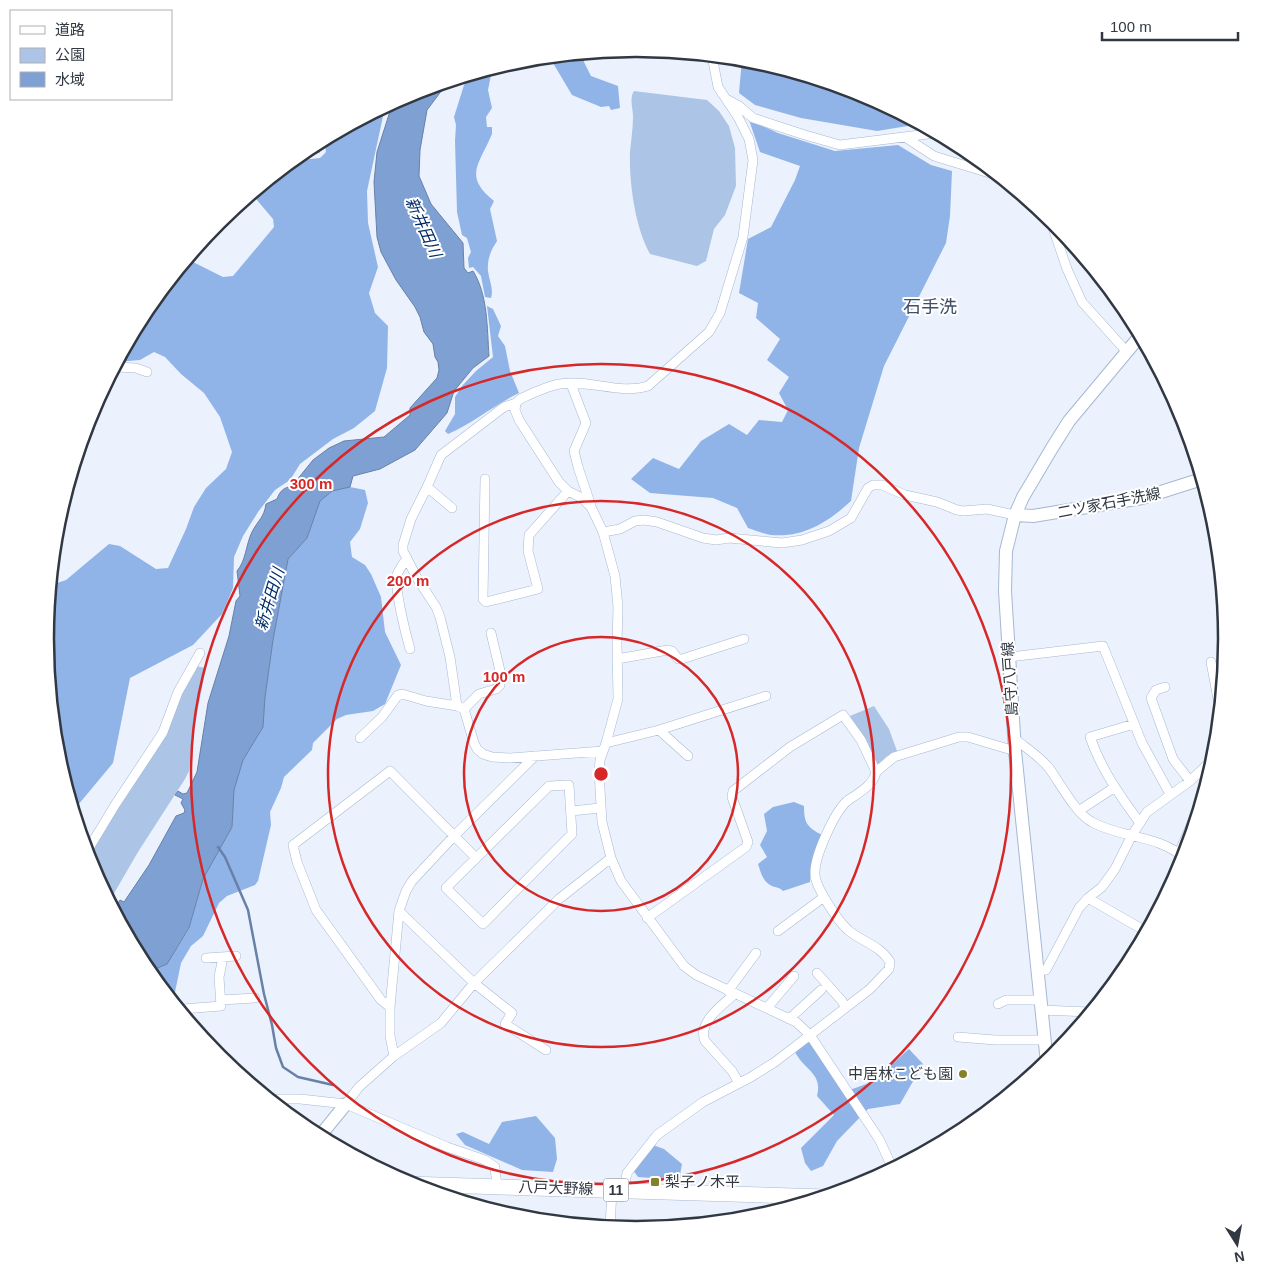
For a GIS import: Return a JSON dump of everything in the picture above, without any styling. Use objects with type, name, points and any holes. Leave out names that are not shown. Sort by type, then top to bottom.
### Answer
[{"type":"main road","name":"島守八戸線","points":[[1046,1053],[1014,745],[1004,570],[1006,550],[1015,515],[1028,489],[1069,421],[1136,341]]},
{"type":"main road","name":"二ツ家石手洗線","points":[[1015,515],[1025,517],[1065,512],[1142,498],[1196,481]]},
{"type":"main road","points":[[324,1131],[346,1104]]},
{"type":"main road","name":"八戸大野線","points":[[432,1185],[806,1196]]},
{"type":"street","points":[[713,62],[718,87],[738,116],[749,139],[753,160],[743,236],[720,312],[709,332],[648,386],[639,389],[560,384],[504,407],[441,455],[411,519],[406,532],[403,551],[440,617],[460,708],[474,743],[483,754],[492,757],[510,758],[605,747],[766,696]]},
{"type":"street","points":[[728,100],[739,106],[753,118],[840,145],[926,134]]},
{"type":"street","points":[[905,137],[934,156],[979,170]]},
{"type":"street","points":[[1057,238],[1082,302],[1127,352]]},
{"type":"street","points":[[122,367],[136,368],[147,372]]},
{"type":"street","points":[[571,384],[586,423],[574,451],[591,507],[602,532],[616,576],[618,593],[618,699],[598,772],[600,808],[611,858],[621,881],[684,966],[696,975],[796,1022],[810,1035],[880,1139],[891,1163]]},
{"type":"street","points":[[516,403],[515,410],[519,420],[558,482],[568,491],[582,498],[591,507]]},
{"type":"street","points":[[485,479],[483,599],[486,602],[538,589],[528,551],[529,535],[568,491]]},
{"type":"street","points":[[602,532],[620,528],[635,521],[644,520],[657,522],[703,538],[716,540],[729,538],[782,543],[802,540],[829,531],[851,518],[868,488],[873,485],[882,485],[905,495],[937,502],[957,510],[987,509],[1015,515]]},
{"type":"street","points":[[427,487],[452,508]]},
{"type":"street","points":[[407,558],[397,576],[397,583],[399,602],[410,649]]},
{"type":"street","points":[[360,738],[382,717],[398,695],[402,694],[426,702],[460,708],[479,694],[496,689],[500,685],[501,676],[491,633]]},
{"type":"street","points":[[617,659],[668,650],[672,651],[678,659],[682,659],[744,639]]},
{"type":"street","points":[[1009,657],[1102,646],[1148,756],[1170,794]]},
{"type":"street","points":[[91,844],[163,732],[178,692],[200,653]]},
{"type":"street","points":[[1211,662],[1216,688]]},
{"type":"street","points":[[1165,687],[1156,690],[1151,698],[1173,759],[1190,781]]},
{"type":"street","points":[[647,918],[746,847],[748,842],[732,797],[733,791],[790,747],[843,715],[861,740],[876,772]]},
{"type":"street","points":[[1134,724],[1090,737],[1096,754],[1114,787],[1140,823]]},
{"type":"street","points":[[659,730],[688,756]]},
{"type":"street","points":[[611,1221],[618,1190],[636,1159],[657,1135],[703,1102],[775,1062],[870,989],[890,969],[890,962],[878,948],[846,929],[824,897],[814,873],[818,856],[827,834],[840,810],[848,801],[857,796],[875,777],[876,772],[894,757],[959,737],[1014,745],[1035,754],[1090,822],[1108,829],[1150,840],[1177,854]]},
{"type":"street","points":[[394,1056],[390,1036],[390,1007],[401,901],[412,881],[454,836],[535,756]]},
{"type":"street","points":[[1037,971],[1046,970],[1079,908],[1088,898],[1102,888],[1115,869],[1132,835],[1147,812],[1190,781],[1203,768]]},
{"type":"street","points":[[390,1007],[381,1000],[316,910],[297,862],[293,845],[390,771],[476,858]]},
{"type":"street","points":[[569,785],[571,811],[572,834],[483,924],[446,888],[549,786],[569,785]]},
{"type":"street","points":[[1080,810],[1114,787]]},
{"type":"street","points":[[571,811],[600,808]]},
{"type":"street","points":[[346,1104],[394,1056],[440,1023],[474,983],[559,899],[611,858]]},
{"type":"street","points":[[778,931],[824,897]]},
{"type":"street","points":[[1088,898],[1141,929]]},
{"type":"street","points":[[400,911],[474,983],[512,1013],[505,1024],[546,1050]]},
{"type":"street","points":[[739,1083],[732,1071],[705,1041],[703,1028],[732,992],[756,953]]},
{"type":"street","points":[[206,958],[236,956]]},
{"type":"street","points":[[186,1009],[221,1006],[219,977],[223,957]]},
{"type":"street","points":[[817,973],[842,1001],[845,1008]]},
{"type":"street","points":[[767,1008],[794,976]]},
{"type":"street","points":[[789,1019],[821,990]]},
{"type":"street","points":[[221,1000],[255,998]]},
{"type":"street","points":[[998,1004],[1006,1000],[1084,1011]]},
{"type":"street","points":[[958,1037],[995,1040],[1045,1040]]},
{"type":"street","points":[[279,1099],[300,1098],[346,1104],[447,1148],[485,1160],[495,1167],[497,1186]]},
{"type":"green space","points":[[634,91],[707,100],[719,111],[729,126],[735,148],[736,186],[725,215],[714,229],[706,261],[697,266],[650,254],[640,231],[632,191],[630,164],[633,121],[631,100]]},
{"type":"green space","points":[[195,666],[206,668],[192,738],[189,771],[113,895],[93,849],[177,703]]},
{"type":"green space","points":[[874,706],[889,729],[897,751],[887,756],[876,766],[849,719],[850,716]]},
{"type":"shaded area","points":[[585,59],[591,76],[618,86],[620,108],[611,110],[609,106],[601,107],[572,95],[553,63]]},
{"type":"shaded area","points":[[741,67],[750,68],[823,88],[894,117],[910,126],[877,131],[801,118],[755,105],[739,93]]},
{"type":"shaded area","points":[[491,76],[488,90],[492,108],[486,117],[487,127],[492,127],[492,134],[476,170],[476,177],[484,192],[494,201],[490,209],[497,241],[491,251],[488,263],[492,291],[491,298],[485,297],[481,276],[473,267],[469,268],[468,258],[471,252],[467,238],[462,235],[457,212],[456,125],[454,117],[464,85]]},
{"type":"shaded area","points":[[383,115],[367,191],[368,223],[378,267],[369,293],[375,313],[388,326],[387,368],[375,411],[354,428],[333,439],[300,464],[290,480],[275,490],[258,512],[243,536],[234,557],[233,588],[222,614],[193,645],[130,678],[113,763],[78,805],[65,753],[55,678],[54,640],[57,583],[66,580],[109,544],[120,546],[156,569],[168,568],[194,507],[206,488],[226,469],[232,452],[220,417],[204,393],[181,374],[165,357],[154,352],[140,360],[125,361],[152,316],[193,262],[223,277],[233,276],[274,227],[273,219],[256,199],[307,159],[320,158],[326,152],[325,147]]},
{"type":"shaded area","points":[[749,120],[778,133],[835,151],[898,145],[931,165],[952,171],[950,216],[946,243],[884,366],[859,448],[851,501],[824,522],[794,534],[768,534],[748,528],[737,508],[713,498],[650,493],[631,479],[653,458],[679,469],[701,441],[729,424],[747,435],[759,420],[782,422],[788,410],[779,393],[789,377],[767,360],[780,339],[756,318],[758,303],[739,293],[748,239],[771,227],[800,166],[760,152]]},
{"type":"shaded area","points":[[487,306],[493,309],[501,326],[498,336],[505,346],[510,371],[519,393],[448,434],[445,431],[455,414],[455,397],[476,371],[493,357]]},
{"type":"shaded area","points":[[350,487],[365,490],[368,503],[360,529],[350,542],[352,557],[365,565],[371,574],[381,597],[385,632],[401,665],[385,704],[373,711],[346,715],[337,719],[313,743],[312,750],[284,777],[270,812],[271,825],[258,881],[255,885],[227,896],[219,903],[203,936],[191,946],[181,963],[175,992],[173,992],[156,969],[167,964],[189,929],[203,879],[232,827],[234,790],[243,760],[263,727],[273,640],[288,559],[307,538],[320,501],[332,491]]},
{"type":"shaded area","points":[[794,802],[804,806],[807,824],[822,835],[813,858],[810,882],[783,891],[766,882],[763,877],[758,864],[767,857],[760,845],[767,831],[764,814],[773,807]]},
{"type":"shaded area","points":[[809,1042],[844,1092],[872,1082],[909,1049],[923,1064],[900,1104],[868,1109],[837,1141],[823,1166],[811,1171],[805,1163],[801,1148],[834,1115],[817,1096],[818,1088],[815,1077],[795,1052]]},
{"type":"shaded area","points":[[536,1116],[555,1138],[557,1159],[553,1172],[522,1170],[465,1145],[456,1134],[463,1132],[489,1144],[502,1122]]},
{"type":"shaded area","points":[[653,1145],[664,1149],[682,1164],[679,1180],[638,1177],[633,1170]]},
{"type":"water","name":"新井田川","points":[[441,91],[427,110],[420,150],[419,176],[431,204],[463,243],[464,268],[468,273],[473,271],[482,290],[486,312],[489,356],[473,368],[454,391],[447,413],[415,450],[380,469],[353,476],[350,487],[332,491],[320,501],[307,538],[288,559],[273,640],[263,727],[243,760],[234,790],[232,827],[203,879],[189,928],[167,964],[156,969],[118,904],[120,900],[124,902],[149,865],[176,816],[184,813],[185,810],[181,803],[183,799],[175,795],[178,791],[183,794],[187,793],[197,772],[208,703],[229,636],[236,601],[240,596],[237,571],[252,532],[262,516],[266,504],[277,499],[282,490],[292,486],[313,460],[329,448],[344,441],[384,437],[410,415],[410,408],[437,378],[439,370],[433,344],[424,332],[415,307],[396,280],[381,252],[377,237],[374,182],[377,152],[390,112]]},
{"type":"waterway","points":[[218,847],[225,857],[248,910],[276,1048],[283,1067],[298,1077],[333,1085]]},
{"type":"place","name":"中居林こども園","points":[[963,1074]]},
{"type":"place","name":"梨子ノ木平","points":[[655,1182]]},
{"type":"district","name":"石手洗","points":[[930,307]]}]
